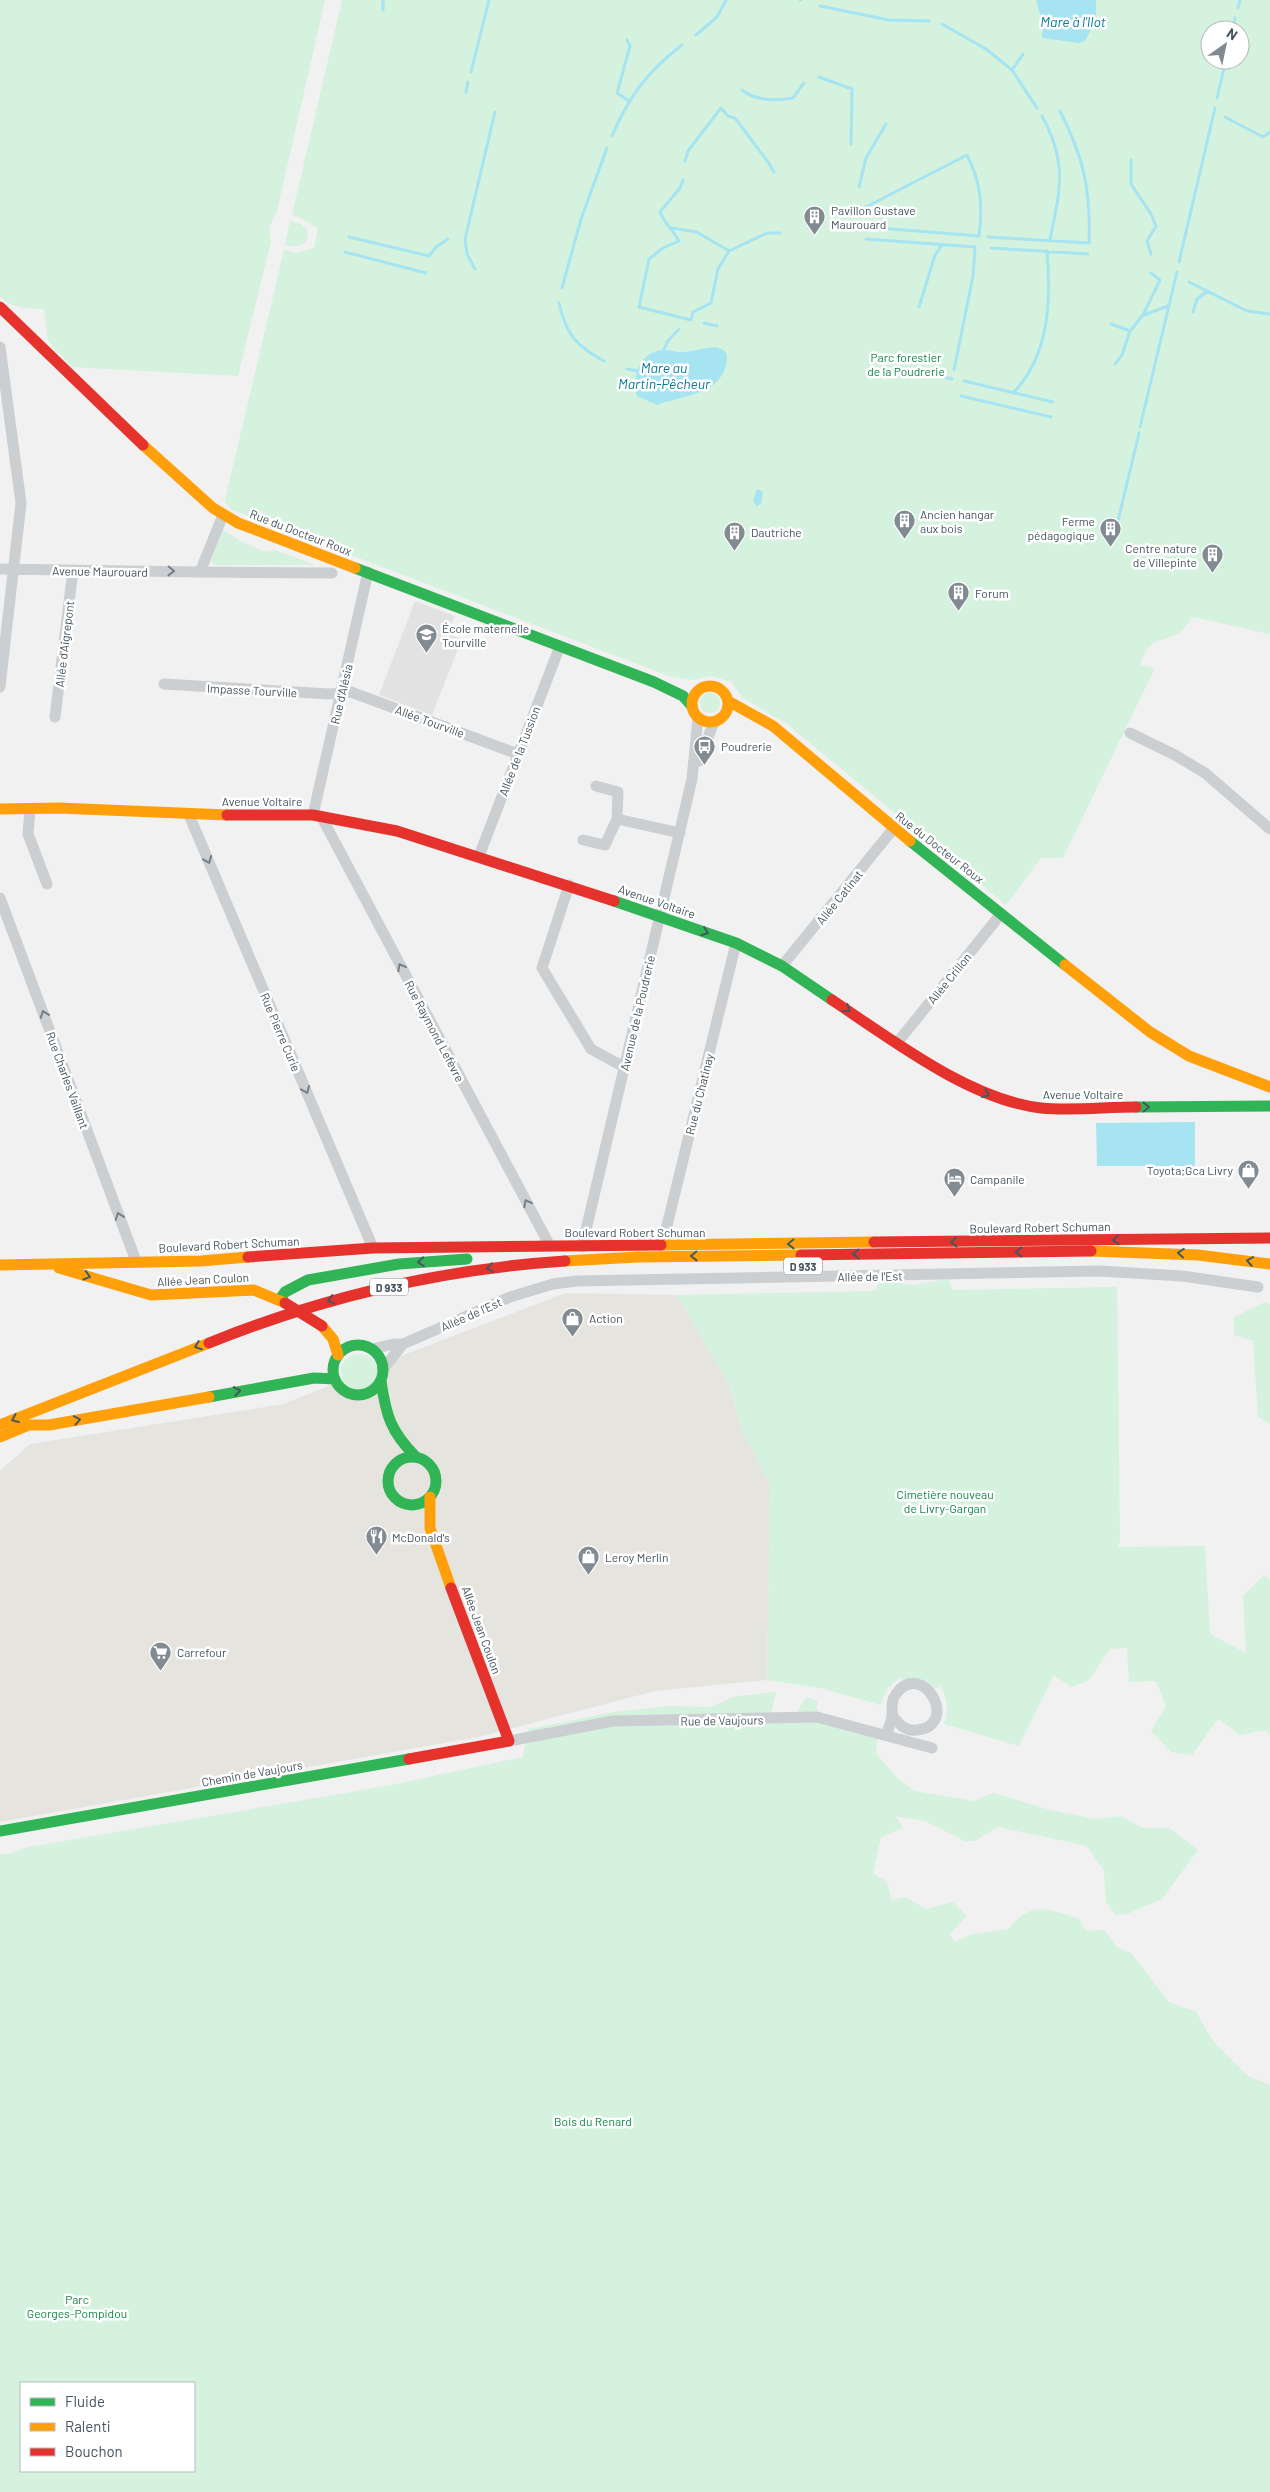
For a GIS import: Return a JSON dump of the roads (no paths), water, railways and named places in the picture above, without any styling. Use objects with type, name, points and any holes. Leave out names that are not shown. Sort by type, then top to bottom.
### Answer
[{"type":"main road","name":"Rue du Docteur Roux","points":[[0,307],[177,477],[223,515],[238,523],[654,682],[683,696],[692,706]]},
{"type":"main road","name":"Rue du Docteur Roux","points":[[654,682],[699,690]]},
{"type":"main road","points":[[706,686],[714,686],[724,692],[728,701],[728,708],[718,720],[705,722],[698,718],[692,706],[695,694],[706,686]]},
{"type":"main road","name":"Rue du Docteur Roux","points":[[728,701],[763,718],[894,828],[1170,1046],[1189,1056],[1270,1087]]},
{"type":"main road","name":"Rue du Docteur Roux","points":[[718,720],[730,716],[746,720],[793,745]]},
{"type":"main road","name":"Avenue Voltaire","points":[[0,808],[190,815],[317,816],[397,830],[569,885],[736,943],[782,966],[897,1043],[975,1089],[997,1098],[1041,1108],[1270,1106]]},
{"type":"main road","name":"Boulevard Robert Schuman","points":[[0,1265],[201,1261],[373,1248],[1270,1238]]},
{"type":"main road","name":"D 933","points":[[0,1425],[244,1329],[330,1300],[443,1274],[538,1262],[638,1257],[1089,1251],[1172,1253],[1230,1257],[1270,1264]]},
{"type":"main road","points":[[254,1290],[296,1280],[308,1280],[425,1262],[525,1257],[538,1262]]},
{"type":"main road","name":"D 933","points":[[0,1436],[256,1335],[339,1309],[446,1285],[493,1278],[548,1272],[629,1269],[1087,1261],[1197,1264],[1270,1276]]},
{"type":"main road","points":[[121,1262],[121,1276],[129,1290]]},
{"type":"main road","name":"Allée Jean Coulon","points":[[44,1264],[151,1296],[254,1290],[283,1301],[325,1328],[335,1331],[359,1345]]},
{"type":"main road","points":[[283,1301],[285,1292],[308,1280]]},
{"type":"main road","points":[[325,1328],[336,1343],[338,1355]]},
{"type":"main road","points":[[385,1410],[364,1394],[346,1391],[335,1379],[334,1364],[338,1355],[348,1347],[359,1345],[372,1350],[380,1357],[383,1369],[381,1381],[385,1410],[399,1440],[416,1458]]},
{"type":"main road","points":[[29,1426],[49,1426],[314,1378],[335,1379]]},
{"type":"main road","points":[[364,1394],[374,1390],[381,1381]]},
{"type":"main road","points":[[397,1463],[404,1459],[416,1458],[425,1461],[434,1472],[436,1485],[430,1497],[418,1504],[411,1504],[395,1498],[390,1487],[390,1475],[397,1463],[399,1440]]},
{"type":"main road","name":"Allée Jean Coulon","points":[[430,1497],[430,1528]]},
{"type":"main road","name":"Allée Jean Coulon","points":[[411,1504],[430,1528],[509,1741]]},
{"type":"main road","name":"Chemin de Vaujours","points":[[0,1831],[509,1741]]},
{"type":"street","points":[[0,347],[21,503],[0,687]]},
{"type":"street","points":[[200,572],[223,515]]},
{"type":"street","name":"Avenue Maurouard","points":[[0,569],[332,573]]},
{"type":"street","name":"Allée d'Aigrepont","points":[[55,717],[73,570]]},
{"type":"street","name":"Rue d'Alésia","points":[[317,816],[340,693],[368,572]]},
{"type":"street","name":"Allée de la Tussion","points":[[479,856],[560,646]]},
{"type":"street","name":"Impasse Tourville","points":[[164,684],[330,694],[340,693]]},
{"type":"street","name":"Allée Tourville","points":[[340,693],[359,695],[518,754]]},
{"type":"street","name":"Avenue de la Poudrerie","points":[[582,1247],[659,916],[680,834],[692,779],[698,718]]},
{"type":"street","name":"Avenue de la Poudrerie","points":[[692,779],[718,720]]},
{"type":"street","points":[[1130,733],[1175,755],[1205,773],[1270,829]]},
{"type":"street","points":[[583,840],[605,845],[617,819],[618,792],[596,786]]},
{"type":"street","points":[[30,808],[28,834],[47,884]]},
{"type":"street","name":"Rue Pierre Curie","points":[[190,815],[373,1248]]},
{"type":"street","name":"Rue Raymond Lefèvre","points":[[317,816],[550,1246]]},
{"type":"street","points":[[617,819],[680,834]]},
{"type":"street","name":"Allée Catinat","points":[[782,966],[894,828]]},
{"type":"street","points":[[569,885],[542,968],[591,1049],[624,1067]]},
{"type":"street","name":"Rue Charles Vaillant","points":[[0,898],[136,1261]]},
{"type":"street","name":"Allée Crillon","points":[[897,1043],[1001,914]]},
{"type":"street","name":"Rue du Chatinay","points":[[662,1246],[736,943]]},
{"type":"street","name":"Allée de l'Est","points":[[372,1350],[394,1344],[403,1344],[510,1297],[553,1284],[576,1282],[1100,1272],[1182,1276],[1258,1287]]},
{"type":"street","name":"Allée de l'Est","points":[[383,1369],[403,1344]]},
{"type":"street","points":[[886,1735],[892,1715],[891,1705],[895,1695],[902,1688],[910,1685],[920,1685],[931,1692],[936,1701],[937,1710],[929,1726],[919,1730],[909,1730],[899,1725],[892,1715]]},
{"type":"street","name":"Rue de Vaujours","points":[[509,1741],[612,1721],[817,1717],[928,1747],[929,1726]]},
{"type":"water","name":"Mare à l'Ilot","points":[[1036,0],[1096,0],[1096,21],[1085,41],[1079,43],[1042,38],[1043,26]]},
{"type":"water","name":"Mare au Martin-Pêcheur","points":[[715,347],[725,352],[727,359],[724,371],[710,387],[689,396],[657,405],[637,396],[635,383],[638,369],[650,354],[660,350],[684,352]]},
{"type":"water","points":[[759,489],[763,493],[761,504],[757,506],[753,502],[756,491]]},
{"type":"water","points":[[1195,1122],[1195,1166],[1097,1166],[1096,1123]]},
{"type":"waterway","points":[[383,0],[383,10]]},
{"type":"waterway","points":[[471,72],[489,0]]},
{"type":"waterway","points":[[696,35],[717,17],[726,0]]},
{"type":"waterway","points":[[1238,8],[1240,0]]},
{"type":"waterway","points":[[820,6],[889,20],[929,21]]},
{"type":"waterway","points":[[942,24],[986,49],[1012,70],[1037,108]]},
{"type":"waterway","points":[[627,40],[630,46],[617,93],[629,101]]},
{"type":"waterway","points":[[612,136],[625,109],[641,85],[659,65],[682,45]]},
{"type":"waterway","points":[[1012,70],[1023,54]]},
{"type":"waterway","points":[[1217,98],[1224,70]]},
{"type":"waterway","points":[[819,77],[852,89],[851,144]]},
{"type":"waterway","points":[[466,92],[468,82]]},
{"type":"waterway","points":[[742,90],[747,94],[760,98],[773,100],[787,99],[793,98],[804,83]]},
{"type":"waterway","points":[[685,161],[688,151],[721,108],[728,116],[735,118],[774,172]]},
{"type":"waterway","points":[[1179,262],[1215,108]]},
{"type":"waterway","points":[[988,237],[1089,243],[1089,207],[1084,175],[1075,144],[1060,111]]},
{"type":"waterway","points":[[475,269],[467,254],[465,239],[495,112]]},
{"type":"waterway","points":[[1042,116],[1056,149],[1060,177],[1057,206],[1050,240]]},
{"type":"waterway","points":[[1225,117],[1263,137],[1270,132]]},
{"type":"waterway","points":[[859,187],[866,158],[886,124]]},
{"type":"waterway","points":[[562,288],[581,219],[607,148]]},
{"type":"waterway","points":[[862,209],[967,155],[972,165],[981,204],[979,236],[866,227]]},
{"type":"waterway","points":[[1131,160],[1131,184],[1151,214],[1156,226],[1147,241],[1151,254]]},
{"type":"waterway","points":[[683,180],[680,188],[660,212],[679,241],[663,248],[649,259],[639,307],[691,320],[693,312],[711,303],[718,269],[729,251],[767,233],[780,233]]},
{"type":"waterway","points":[[672,228],[697,232],[729,251]]},
{"type":"waterway","points":[[349,237],[429,256],[436,247],[448,239]]},
{"type":"waterway","points":[[866,239],[975,247],[973,276],[954,370]]},
{"type":"waterway","points":[[919,307],[935,255],[942,245]]},
{"type":"waterway","points":[[991,248],[1088,254]]},
{"type":"waterway","points":[[1013,393],[1025,378],[1041,344],[1048,307],[1047,251]]},
{"type":"waterway","points":[[345,252],[426,273]]},
{"type":"waterway","points":[[1140,427],[1177,272]]},
{"type":"waterway","points":[[1115,364],[1122,355],[1130,331],[1143,315],[1160,280],[1151,273]]},
{"type":"waterway","points":[[1189,282],[1247,311],[1270,314]]},
{"type":"waterway","points":[[1193,312],[1197,299],[1208,291]]},
{"type":"waterway","points":[[559,303],[565,323],[574,338],[586,350],[604,361]]},
{"type":"waterway","points":[[1144,315],[1168,306]]},
{"type":"waterway","points":[[704,323],[717,326]]},
{"type":"waterway","points":[[1111,324],[1130,331]]},
{"type":"waterway","points":[[664,350],[667,342],[679,329]]},
{"type":"waterway","points":[[627,369],[638,371]]},
{"type":"waterway","points":[[911,369],[916,370]]},
{"type":"waterway","points":[[924,372],[952,379]]},
{"type":"waterway","points":[[964,381],[1053,402]]},
{"type":"waterway","points":[[961,396],[1051,417]]},
{"type":"waterway","points":[[1118,521],[1139,433]]},
{"type":"place","name":"Pavillon Gustave Maurouard","points":[[815,236]]},
{"type":"place","name":"Ancien hangar aux bois","points":[[904,540]]},
{"type":"place","name":"Ferme pédagogique","points":[[1111,547]]},
{"type":"place","name":"Dautriche","points":[[735,551]]},
{"type":"place","name":"Centre nature de Villepinte","points":[[1213,574]]},
{"type":"place","name":"Forum","points":[[959,612]]},
{"type":"place","name":"École maternelle Tourville","points":[[426,654]]},
{"type":"place","name":"Poudrerie","points":[[705,765]]},
{"type":"place","name":"Toyota;Gca Livry","points":[[1249,1189]]},
{"type":"place","name":"Campanile","points":[[954,1198]]},
{"type":"place","name":"Action","points":[[573,1337]]},
{"type":"place","name":"McDonald's","points":[[376,1556]]},
{"type":"place","name":"Leroy Merlin","points":[[589,1576]]},
{"type":"place","name":"Carrefour","points":[[161,1671]]},
{"type":"park label","name":"Parc forestier de la Poudrerie","points":[[906,364]]},
{"type":"park label","name":"Cimetière nouveau de Livry-Gargan","points":[[945,1501]]},
{"type":"park label","name":"Bois du Renard","points":[[593,2121]]},
{"type":"park label","name":"Parc Georges-Pompidou","points":[[77,2306]]}]
